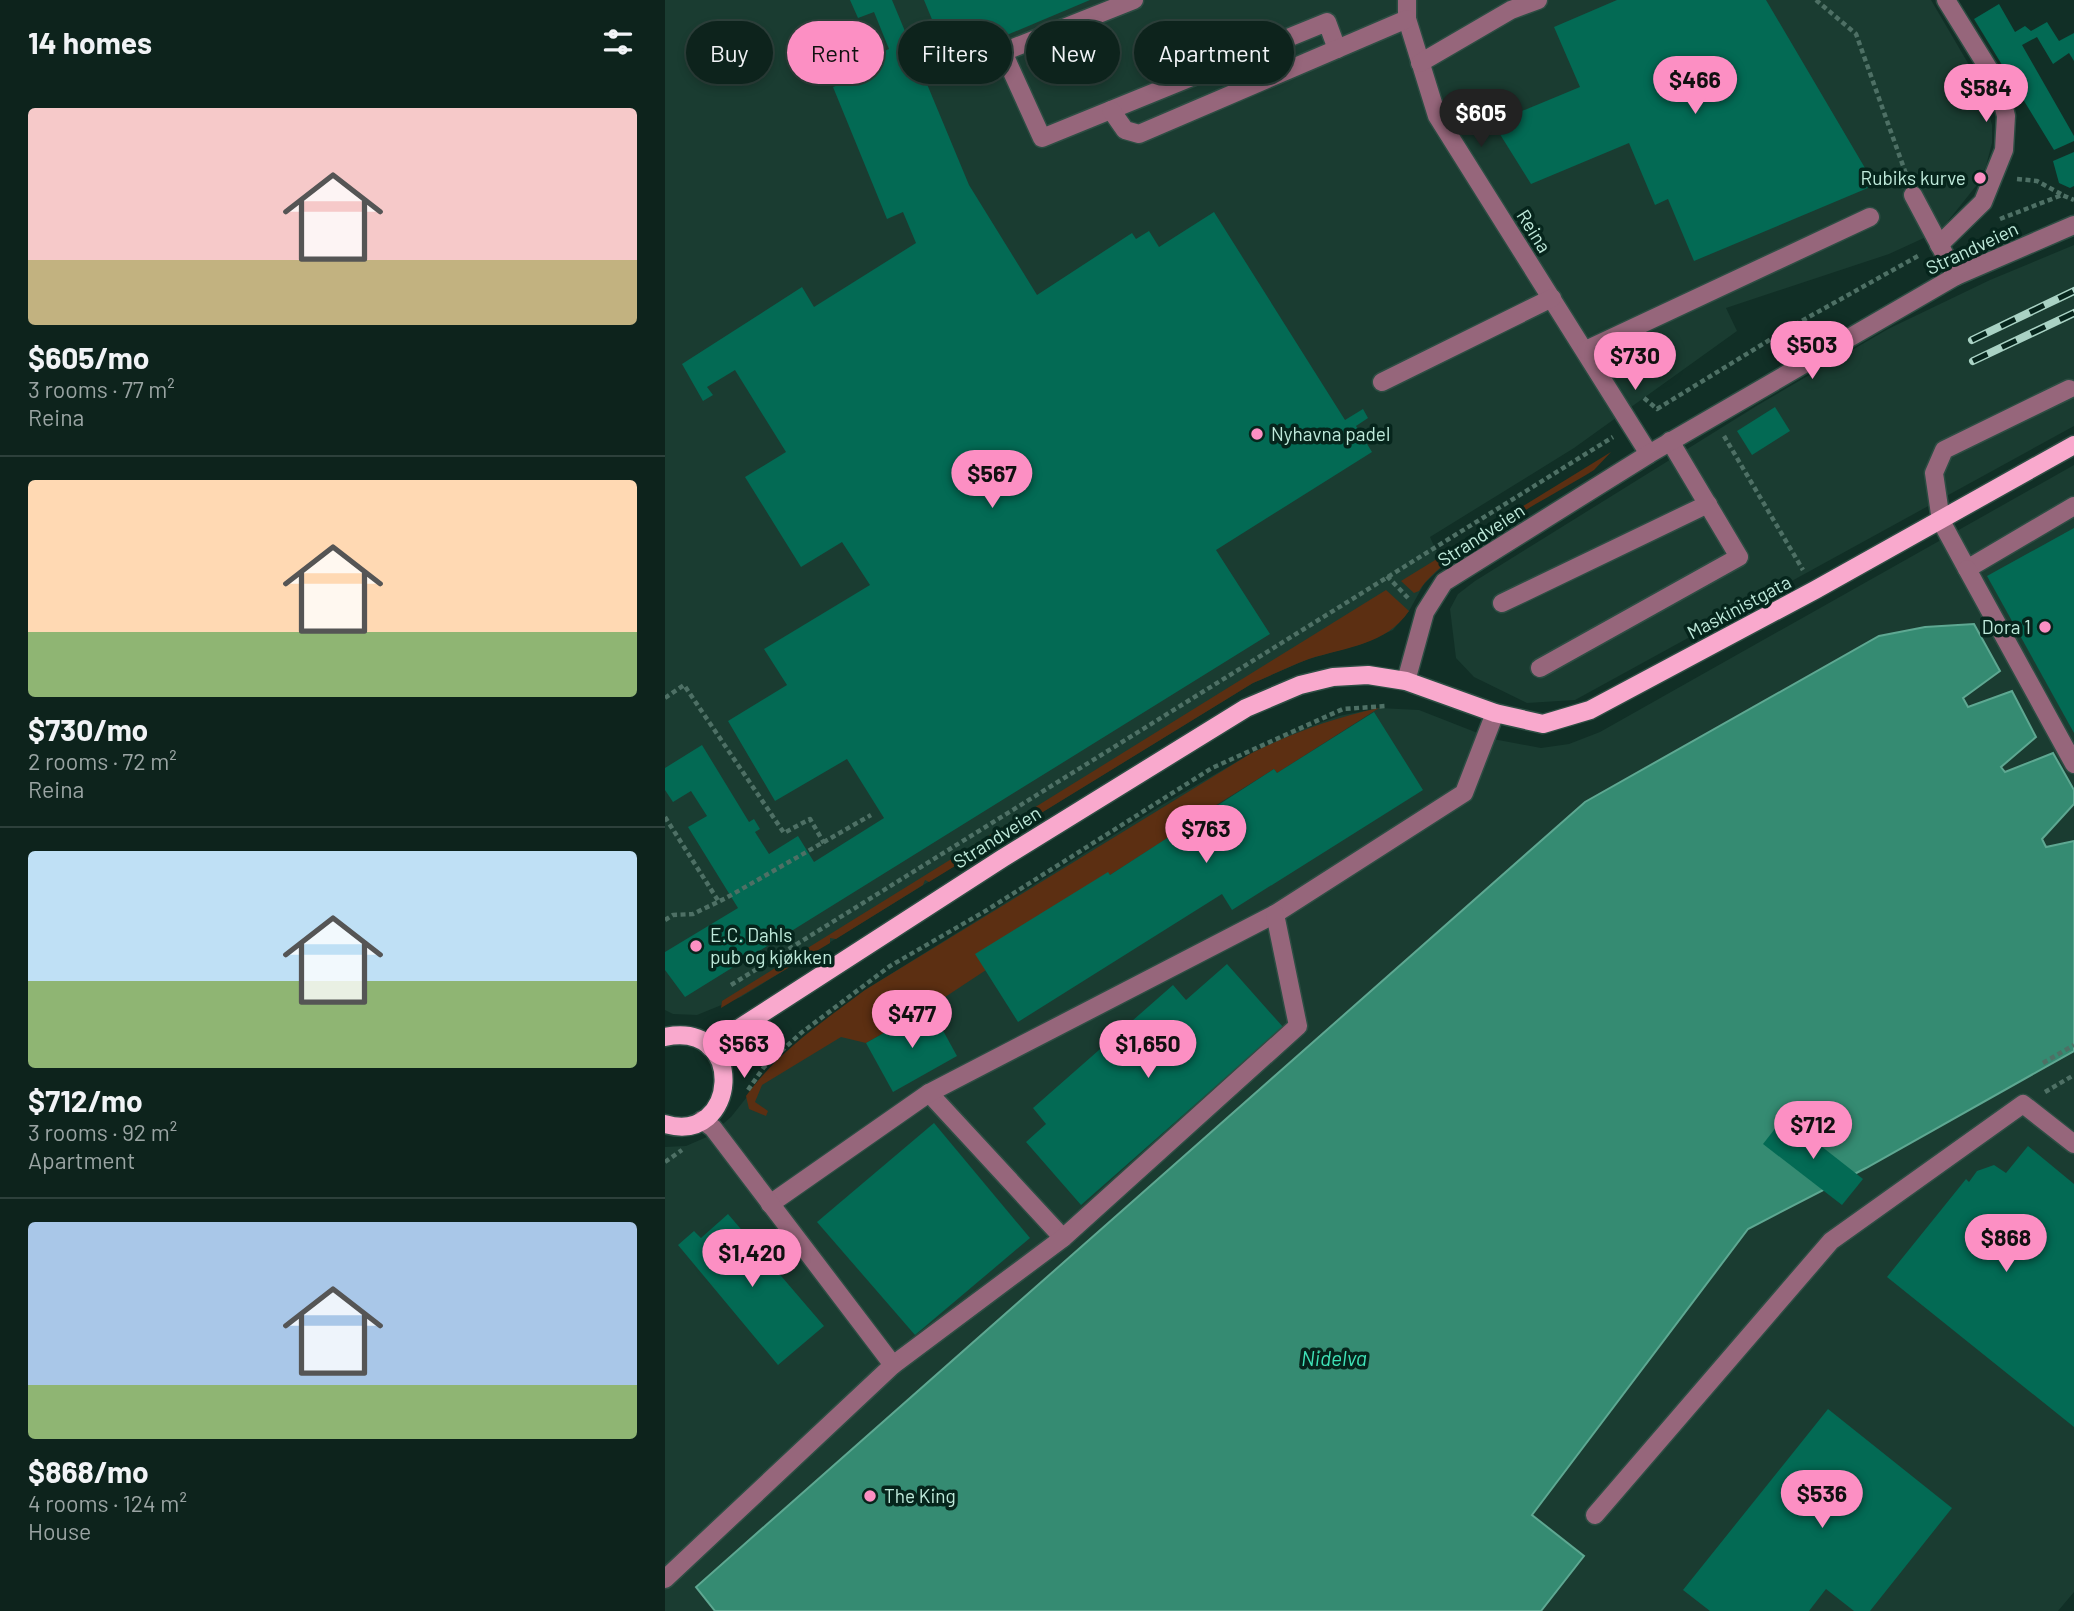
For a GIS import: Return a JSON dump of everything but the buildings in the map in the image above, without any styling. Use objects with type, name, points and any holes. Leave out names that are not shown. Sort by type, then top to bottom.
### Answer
[{"type":"main road","name":"Maskinistgata","points":[[1406,681],[1495,713],[1543,724],[1590,710],[1815,590],[2074,445]]},
{"type":"main road","name":"Strandveien","points":[[710,1047],[1003,858],[1246,708],[1300,685],[1333,677],[1368,675],[1406,681]]},
{"type":"main road","points":[[665,1037],[689,1036],[710,1047],[723,1067],[724,1091],[708,1124],[665,1124]]},
{"type":"street","points":[[1134,0],[1003,52],[1042,138],[1327,22],[1337,49]]},
{"type":"street","name":"Reina","points":[[1407,0],[1407,19],[1437,116],[1649,454]]},
{"type":"street","points":[[1420,62],[1512,5],[1538,0]]},
{"type":"street","points":[[1939,245],[1983,202],[2004,150],[2006,116],[1998,84],[1947,0]]},
{"type":"street","points":[[1111,110],[1125,130],[1139,134],[1407,19]]},
{"type":"street","points":[[1913,195],[1956,276]]},
{"type":"street","points":[[1586,350],[1870,217]]},
{"type":"street","name":"Strandveien","points":[[1406,681],[1425,612],[1444,582],[1649,454],[1956,276],[2074,225]]},
{"type":"street","points":[[1382,382],[1552,298]]},
{"type":"street","points":[[2069,389],[1944,450],[1934,473],[1941,521],[2074,764]]},
{"type":"street","points":[[1540,668],[1739,558],[1670,442]]},
{"type":"street","points":[[1502,603],[1707,504]]},
{"type":"street","points":[[1967,569],[2074,506]]},
{"type":"street","points":[[770,1204],[929,1093],[1275,914],[1464,793],[1495,713]]},
{"type":"street","points":[[665,1579],[893,1365],[1063,1238],[1298,1026],[1275,914]]},
{"type":"street","points":[[929,1093],[1063,1238]]},
{"type":"street","points":[[1595,1515],[1831,1241],[2023,1104],[2074,1144]]},
{"type":"street","points":[[708,1124],[893,1365]]},
{"type":"path","points":[[1816,0],[1856,34],[1913,195]]},
{"type":"path","points":[[1994,177],[2037,181],[2061,195]]},
{"type":"path","points":[[1657,409],[1904,263]]},
{"type":"path","points":[[1695,387],[1815,590]]},
{"type":"path","points":[[731,985],[1616,435]]},
{"type":"path","points":[[665,698],[684,685],[784,834],[810,819],[824,843]]},
{"type":"path","points":[[743,1097],[764,1067],[801,1033],[890,967],[987,910],[1212,768],[1343,709],[1386,706]]},
{"type":"path","points":[[666,918],[693,914],[719,902],[871,815]]},
{"type":"path","points":[[665,817],[719,902]]},
{"type":"path","points":[[2043,1063],[2074,1045]]},
{"type":"path","points":[[2023,1104],[2074,1074]]},
{"type":"path","points":[[665,1162],[708,1124]]},
{"type":"shaded area","points":[[665,0],[1931,0],[1982,87],[1992,125],[1992,143],[1986,166],[1976,186],[1948,221],[1950,226],[1889,254],[1726,308],[1737,331],[1574,448],[1430,537],[1443,566],[1424,584],[1409,611],[1393,630],[1362,644],[1308,659],[1253,683],[741,997],[697,1015],[673,1014],[665,1010]]},
{"type":"shaded area","points":[[2074,245],[2074,426],[1575,700],[1527,703],[1474,677],[1456,658],[1450,609],[1458,594],[1475,581],[1758,405],[1888,329],[1990,280]]},
{"type":"shaded area","points":[[1611,452],[1594,470],[1473,543],[1431,576],[1419,591],[1414,593],[1401,581]]},
{"type":"shaded area","points":[[2074,465],[2074,790],[2053,753],[2005,772],[2001,767],[1963,698],[2000,670],[1585,802],[696,1587],[715,1611],[665,1611],[665,1147],[686,1146],[709,1136],[731,1117],[777,1059],[865,990],[1162,805],[1292,733],[1339,716],[1379,708],[1419,710],[1493,739],[1541,748],[1569,744],[1600,732]]},
{"type":"shaded area","points":[[1386,590],[1409,611],[1389,631],[1364,643],[1309,659],[1253,683],[929,882],[925,880],[923,885],[836,939],[830,938],[830,943],[721,1008],[722,1001]]},
{"type":"shaded area","points":[[1379,708],[1277,773],[1274,769],[1110,875],[1108,873],[986,970],[930,1007],[866,1043],[841,1037],[762,1085],[755,1102],[768,1111],[766,1116],[749,1109],[746,1096],[772,1065],[801,1038],[865,990],[1250,754],[1313,727]]},
{"type":"shaded area","points":[[2074,804],[2074,841],[2046,847],[2042,839]]},
{"type":"shaded area","points":[[2074,1051],[2074,1592],[2058,1611],[1541,1611],[1584,1556],[1531,1515],[1748,1229],[1866,1168]]},
{"type":"water","name":"Nidelva","points":[[1974,624],[2000,671],[1963,698],[1968,707],[2012,691],[2036,737],[2001,767],[2005,772],[2053,753],[2074,790],[2074,804],[2042,839],[2046,847],[2074,841],[2074,1051],[1866,1168],[1748,1229],[1532,1515],[1584,1556],[1541,1611],[715,1611],[696,1587],[1585,802],[1879,636],[1925,627]]},
{"type":"railway","points":[[1972,340],[2074,291]]},
{"type":"railway","points":[[1973,361],[2074,313]]},
{"type":"place","name":"Rubiks kurve","points":[[1980,178]]},
{"type":"place","name":"Nyhavna padel","points":[[1257,434]]},
{"type":"place","name":"Dora 1","points":[[2045,627]]},
{"type":"place","name":"E.C. Dahls pub og kjøkken","points":[[696,946]]},
{"type":"place","name":"The King","points":[[870,1496]]}]
